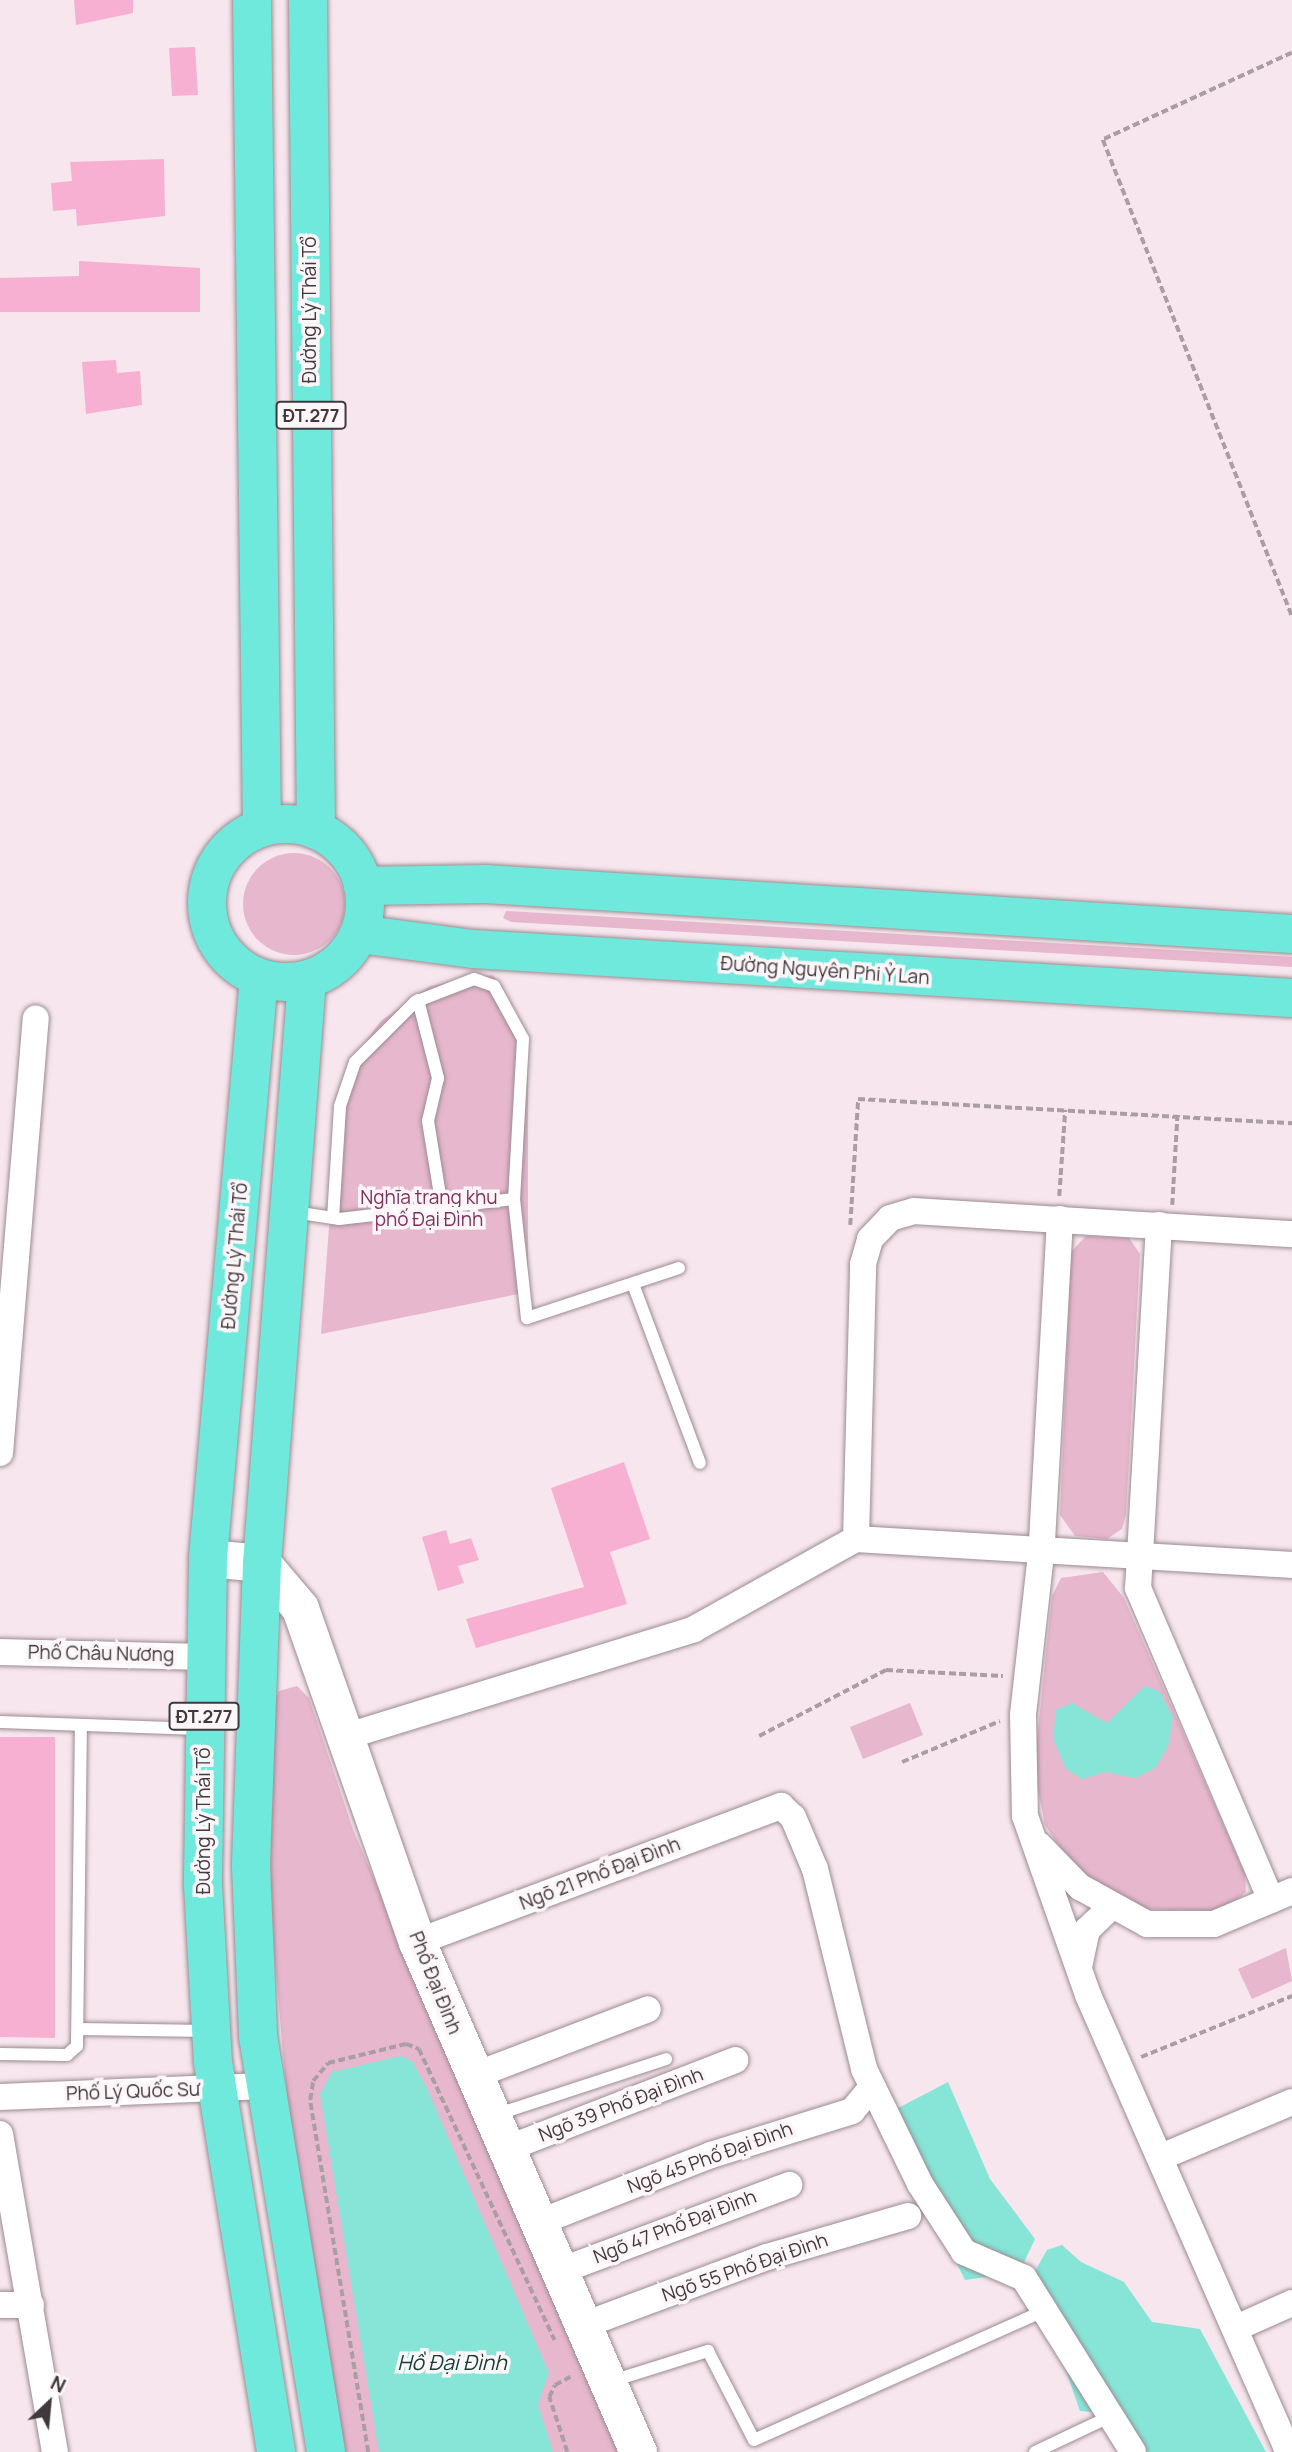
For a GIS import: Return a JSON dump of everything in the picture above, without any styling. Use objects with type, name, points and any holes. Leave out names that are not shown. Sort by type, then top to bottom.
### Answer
[{"type":"main road","name":"ĐT.277","points":[[253,0],[262,827]]},
{"type":"main road","name":"Đường Lý Thái Tổ","points":[[308,0],[316,830]]},
{"type":"main road","points":[[262,827],[316,830],[342,847],[363,886],[359,934],[341,961],[307,980],[259,978],[220,948],[206,901],[222,855],[262,827]]},
{"type":"main road","points":[[363,886],[486,884],[1292,934]]},
{"type":"main road","name":"Đường Nguyên Phi Ỷ Lan","points":[[359,934],[473,949],[1292,998]]},
{"type":"main road","name":"Đường Lý Thái Tổ","points":[[259,978],[208,1558],[203,1657],[210,2031],[217,2090],[276,2452]]},
{"type":"main road","name":"ĐT.277","points":[[307,980],[287,1211],[262,1563],[251,1866],[265,2086],[326,2452]]},
{"type":"street","points":[[0,1450],[12,1157],[36,1018]]},
{"type":"street","points":[[1059,1209],[1041,1554],[1023,1714],[1022,1791],[1031,1836],[1079,1967],[1289,2452]]},
{"type":"street","points":[[856,1539],[863,1264],[870,1239],[890,1218],[914,1211],[1059,1209],[1166,1215],[1292,1234]]},
{"type":"street","points":[[1031,1836],[1080,1887],[1110,1908],[1170,1928],[1214,1924],[1281,1895],[1156,1640],[1138,1588],[1136,1559],[1166,1215]]},
{"type":"street","points":[[344,1737],[694,1629],[856,1539],[1041,1554],[1292,1565]]},
{"type":"street","points":[[208,1558],[262,1563]]},
{"type":"street","name":"Phố Đại Đình","points":[[262,1563],[300,1608],[417,1942],[638,2452]]},
{"type":"street","name":"Phố Châu Nương","points":[[0,1652],[203,1657]]},
{"type":"street","name":"Ngõ 21 Phố Đại Đình","points":[[417,1942],[781,1806],[799,1828],[815,1869],[841,1989],[872,2087]]},
{"type":"street","points":[[1079,1967],[1087,1930],[1110,1908]]},
{"type":"street","points":[[473,2076],[648,2009]]},
{"type":"street","name":"Ngõ 39 Phố Đại Đình","points":[[506,2149],[735,2060]]},
{"type":"street","name":"Phố Lý Quốc Sư","points":[[0,2096],[217,2090],[265,2086]]},
{"type":"street","points":[[872,2087],[964,2252],[1015,2270],[1046,2310],[1133,2452]]},
{"type":"street","name":"Ngõ 45 Phố Đại Đình","points":[[540,2222],[711,2155],[852,2111],[872,2087]]},
{"type":"street","points":[[1161,2157],[1292,2102]]},
{"type":"street","points":[[0,2134],[55,2452]]},
{"type":"street","name":"Ngõ 47 Phố Đại Đình","points":[[560,2271],[789,2185]]},
{"type":"street","name":"Ngõ 55 Phố Đại Đình","points":[[584,2325],[767,2257],[908,2216]]},
{"type":"street","points":[[1236,2328],[1292,2303]]},
{"type":"street","points":[[0,2305],[31,2305]]},
{"type":"lane","points":[[332,1218],[344,1087],[363,1049],[418,1000],[484,980],[520,1031],[514,1199],[527,1318],[679,1268]]},
{"type":"lane","points":[[418,1000],[438,1078],[428,1121],[442,1207]]},
{"type":"lane","points":[[287,1211],[332,1218],[514,1199]]},
{"type":"lane","points":[[633,1284],[700,1463]]},
{"type":"lane","points":[[0,1722],[204,1729]]},
{"type":"lane","points":[[0,2054],[72,2054],[78,2029],[81,1725]]},
{"type":"lane","points":[[78,2029],[210,2031]]},
{"type":"lane","points":[[491,2117],[666,2059]]},
{"type":"lane","points":[[608,2382],[708,2351],[754,2440],[1046,2310]]},
{"type":"lane","points":[[1035,2452],[1111,2415]]},
{"type":"path","points":[[1292,53],[1103,140],[1292,616]]},
{"type":"path","points":[[850,1230],[858,1099],[1292,1123]]},
{"type":"path","points":[[1059,1209],[1065,1110]]},
{"type":"path","points":[[1166,1215],[1177,1117]]},
{"type":"path","points":[[759,1736],[886,1670],[1012,1677]]},
{"type":"path","points":[[902,1762],[1009,1717]]},
{"type":"path","points":[[1120,2066],[1292,1996]]},
{"type":"path","points":[[368,2452],[310,2100],[318,2072],[337,2057],[406,2044],[419,2049],[561,2353]]},
{"type":"path","points":[[567,2365],[573,2378],[555,2385],[549,2397],[567,2452]]},
{"type":"green space","points":[[294,853],[313,857],[330,868],[341,885],[345,904],[341,923],[330,940],[313,951],[294,955],[275,951],[258,940],[247,923],[243,904],[247,885],[258,868],[275,857]]},
{"type":"green space","points":[[506,911],[1292,957],[1292,967],[511,922],[503,918]]},
{"type":"green space","name":"Nghĩa trang khu phố Đại Đình","points":[[493,975],[528,1037],[528,1292],[321,1334],[339,1094],[347,1067],[381,1021],[430,986]]},
{"type":"green space","points":[[1086,1236],[1129,1238],[1140,1254],[1126,1515],[1122,1529],[1107,1539],[1075,1536],[1060,1515],[1071,1252]]},
{"type":"green space","points":[[1103,1572],[1124,1598],[1245,1874],[1246,1892],[1225,1911],[1141,1909],[1103,1890],[1069,1862],[1045,1825],[1034,1769],[1052,1596],[1061,1578]]},
{"type":"green space","points":[[297,1686],[309,1698],[354,1832],[621,2452],[342,2452],[290,2134],[270,1903],[273,1704],[279,1691]]},
{"type":"green space","points":[[910,1703],[923,1735],[863,1759],[850,1727]]},
{"type":"green space","points":[[1286,1948],[1292,1981],[1252,1999],[1238,1969]]},
{"type":"water","points":[[1145,1686],[1160,1692],[1173,1717],[1168,1747],[1155,1768],[1136,1778],[1105,1772],[1082,1779],[1066,1769],[1053,1738],[1056,1710],[1072,1703],[1107,1723]]},
{"type":"water","name":"Hồ Đại Đình","points":[[401,2056],[412,2061],[427,2088],[549,2373],[538,2404],[553,2452],[379,2452],[320,2094],[332,2072]]},
{"type":"water","points":[[948,2082],[990,2179],[1035,2239],[1019,2273],[997,2281],[992,2276],[965,2280],[883,2116]]},
{"type":"water","points":[[1062,2245],[1081,2262],[1124,2282],[1152,2322],[1200,2329],[1266,2452],[1127,2452],[1103,2413],[1080,2411],[1060,2354],[1023,2292],[1047,2250]]},
{"type":"building","points":[[74,0],[133,0],[133,13],[76,25]]},
{"type":"building","points":[[195,47],[198,95],[172,96],[169,48]]},
{"type":"building","points":[[164,159],[165,216],[77,226],[76,209],[53,211],[51,183],[72,181],[70,162]]},
{"type":"building","points":[[79,261],[200,268],[200,312],[0,312],[0,278],[79,276]]},
{"type":"building","points":[[116,360],[117,373],[140,371],[142,405],[86,414],[82,362]]},
{"type":"building","points":[[624,1462],[650,1539],[610,1552],[627,1604],[476,1648],[466,1619],[584,1587],[551,1488]]},
{"type":"building","points":[[446,1530],[450,1544],[471,1538],[479,1560],[458,1566],[464,1583],[438,1591],[422,1537]]},
{"type":"building","points":[[0,1737],[55,1737],[55,2038],[0,2037]]}]
